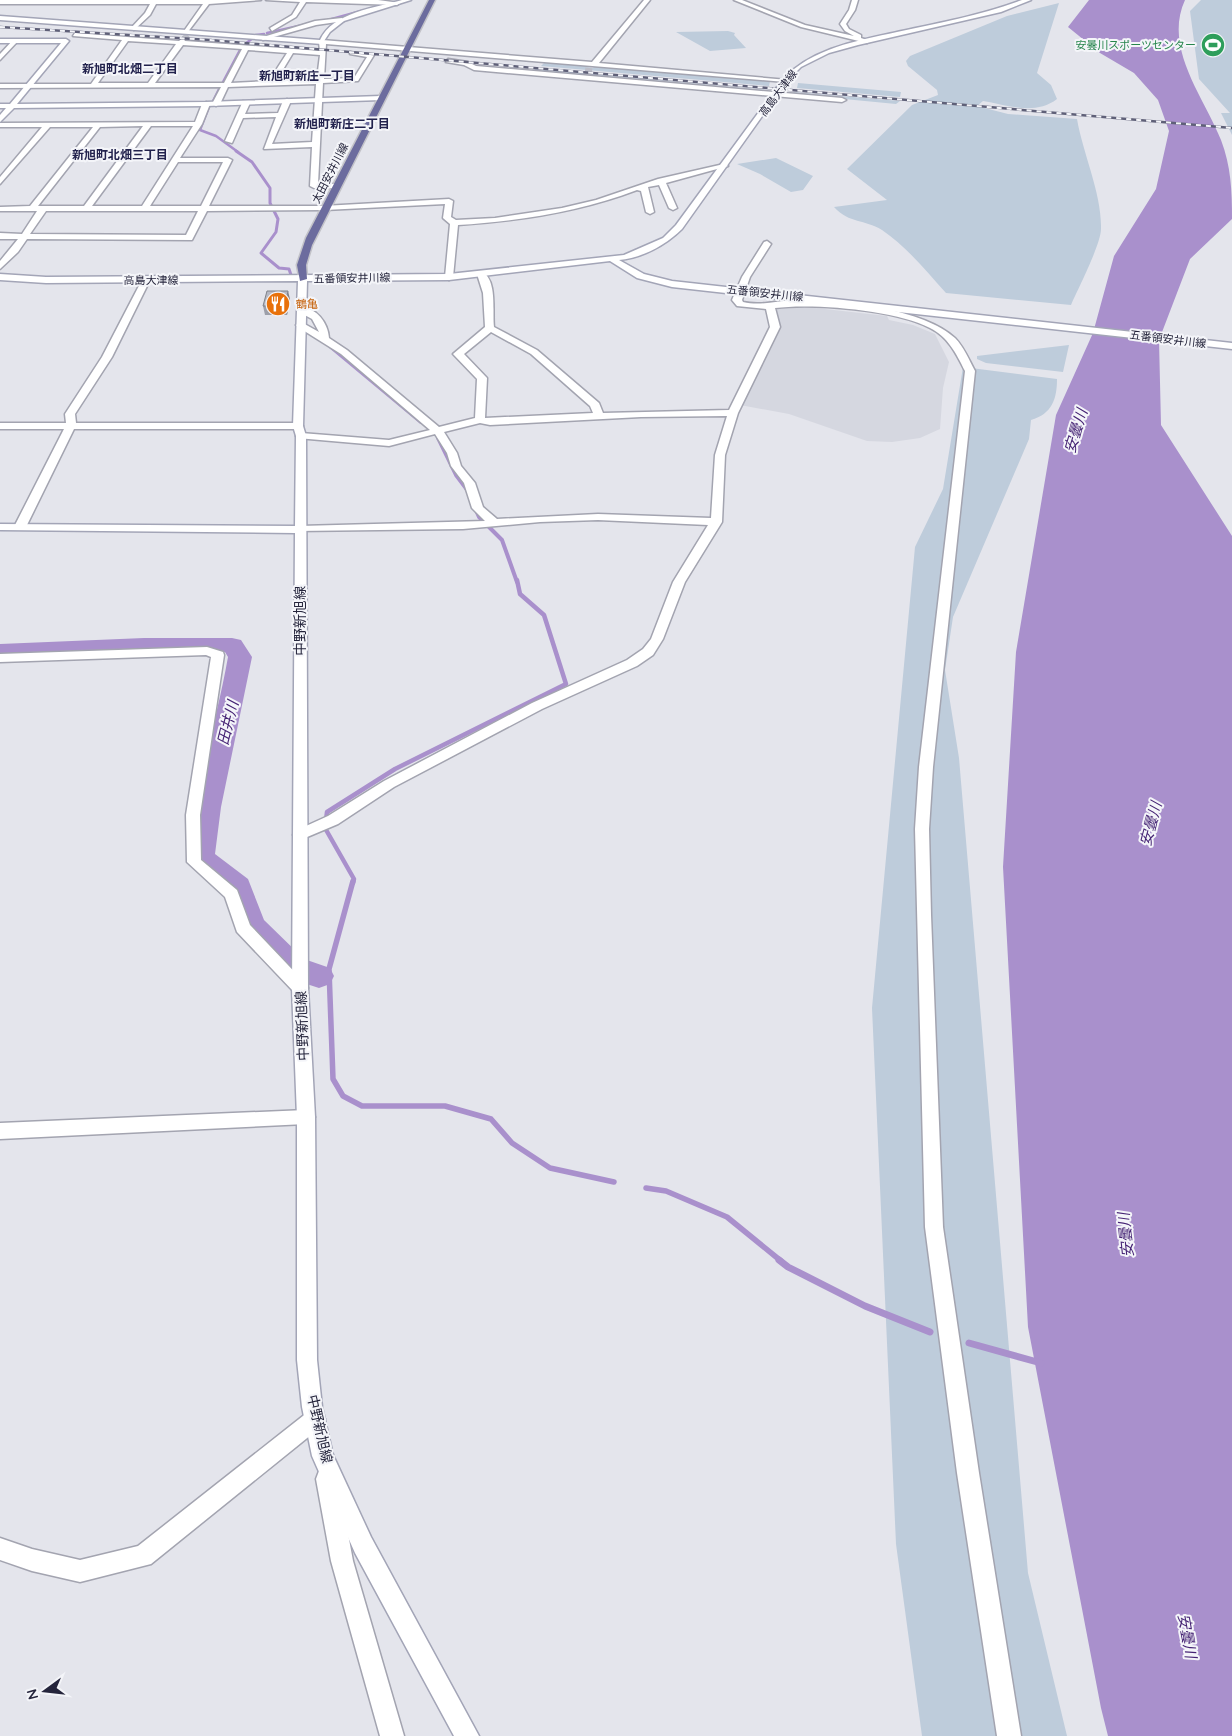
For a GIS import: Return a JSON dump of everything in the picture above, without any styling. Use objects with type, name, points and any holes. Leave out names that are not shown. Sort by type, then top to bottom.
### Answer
[{"type":"main road","name":"太田安井川線","points":[[303,279],[301,272],[305,250],[325,207],[382,98],[398,57],[406,49],[432,0]]},
{"type":"street","points":[[0,1],[207,2],[258,0]]},
{"type":"street","points":[[269,0],[329,0],[397,4]]},
{"type":"street","points":[[262,38],[315,23],[342,20],[408,0]]},
{"type":"street","points":[[589,69],[647,0]]},
{"type":"street","points":[[737,0],[803,26],[867,41]]},
{"type":"street","points":[[855,0],[852,10],[843,24],[847,30],[867,41]]},
{"type":"street","name":"高島大津線","points":[[613,260],[642,252],[666,240],[679,227],[786,80],[799,66],[813,58],[867,41],[999,11],[1028,0]]},
{"type":"street","points":[[134,28],[142,21],[154,1]]},
{"type":"street","points":[[262,38],[294,16],[304,1]]},
{"type":"street","points":[[191,32],[207,2]]},
{"type":"street","points":[[0,18],[406,49],[589,69],[777,94],[842,100]]},
{"type":"street","points":[[313,197],[322,42],[327,31],[342,20]]},
{"type":"street","points":[[0,120],[14,106],[66,41],[91,25]]},
{"type":"street","points":[[75,35],[182,41],[291,51],[332,52]]},
{"type":"street","points":[[93,86],[127,38]]},
{"type":"street","points":[[0,41],[66,41]]},
{"type":"street","points":[[0,58],[15,41]]},
{"type":"street","points":[[150,85],[182,41]]},
{"type":"street","points":[[216,104],[246,47]]},
{"type":"street","points":[[271,83],[291,51]]},
{"type":"street","points":[[0,86],[226,85],[356,80],[375,55],[342,53]]},
{"type":"street","points":[[398,57],[411,58]]},
{"type":"street","points":[[439,60],[466,63],[474,68],[589,69],[786,80]]},
{"type":"street","points":[[0,106],[216,104],[382,98]]},
{"type":"street","points":[[288,101],[267,147],[316,144]]},
{"type":"street","points":[[229,141],[246,103]]},
{"type":"street","points":[[144,209],[198,124],[206,104]]},
{"type":"street","points":[[240,116],[282,115]]},
{"type":"street","points":[[0,126],[198,124]]},
{"type":"street","points":[[0,182],[48,125]]},
{"type":"street","points":[[32,209],[98,125]]},
{"type":"street","points":[[87,208],[148,125]]},
{"type":"street","points":[[0,236],[189,238],[228,160],[175,160]]},
{"type":"street","points":[[313,197],[325,207],[449,202],[447,218],[454,224],[562,210],[598,202],[661,181],[724,166]]},
{"type":"street","points":[[661,181],[668,192],[673,208]]},
{"type":"street","points":[[0,209],[277,208],[313,197],[336,186]]},
{"type":"street","points":[[636,188],[645,189],[650,212]]},
{"type":"street","points":[[0,266],[15,250],[43,209]]},
{"type":"street","points":[[449,277],[450,247],[454,224]]},
{"type":"street","points":[[767,244],[746,277],[737,300],[740,304],[757,307],[792,303],[816,304],[876,312],[933,326],[954,342],[970,371],[926,767],[922,829],[923,915],[934,1227],[968,1473],[1009,1736]]},
{"type":"street","points":[[0,249],[15,250]]},
{"type":"street","name":"五番領安井川線","points":[[303,279],[449,277],[613,260],[627,271],[646,279],[1232,346]]},
{"type":"street","points":[[481,274],[487,284],[486,312],[490,328],[534,352],[558,375],[595,405],[599,418]]},
{"type":"street","name":"高島大津線","points":[[1,279],[303,279]]},
{"type":"street","name":"中野新旭線","points":[[303,279],[300,431],[300,988],[306,1117],[307,1360],[315,1419],[323,1456],[363,1545],[467,1736]]},
{"type":"street","points":[[20,527],[70,426],[70,414],[107,357],[146,280]]},
{"type":"street","points":[[300,835],[333,820],[398,780],[537,706],[632,663],[648,652],[657,639],[679,582],[716,522],[720,455],[733,413],[775,327],[770,306]]},
{"type":"street","points":[[302,310],[310,312],[323,325],[324,340]]},
{"type":"street","points":[[301,325],[344,352],[439,432],[452,453],[456,466],[469,483],[478,508],[494,523]]},
{"type":"street","points":[[480,420],[482,378],[458,354],[490,328]]},
{"type":"street","points":[[0,426],[300,431],[364,442],[389,442],[439,432],[480,420],[490,422],[599,418],[676,412],[733,413]]},
{"type":"street","points":[[0,526],[300,529],[463,526],[540,519],[598,517],[716,522]]},
{"type":"street","points":[[0,658],[207,651],[218,655],[193,815],[194,862],[232,894],[243,928],[300,988]]},
{"type":"street","points":[[0,1131],[306,1117]]},
{"type":"street","points":[[0,1549],[32,1560],[80,1571],[143,1556],[315,1419]]},
{"type":"street","points":[[323,1456],[342,1561],[392,1736]]},
{"type":"shaded area","name":"安曇川スポーツセンター","points":[[1201,0],[1232,0],[1232,135],[1221,113],[1230,113],[1199,79],[1190,11]]},
{"type":"shaded area","points":[[1059,3],[1037,73],[1051,85],[1057,99],[1040,107],[1030,108],[1011,107],[983,101],[977,106],[1008,114],[1077,119],[1101,216],[1100,236],[1093,255],[1071,305],[946,293],[900,244],[882,230],[851,219],[834,207],[887,200],[847,169],[912,105],[938,95],[937,90],[908,66],[906,61],[910,56],[1007,16]]},
{"type":"shaded area","points":[[728,31],[735,33],[734,35],[746,48],[710,51],[676,32]]},
{"type":"shaded area","points":[[545,62],[586,65],[586,67],[593,68],[595,66],[770,81],[769,86],[541,66]]},
{"type":"shaded area","points":[[535,69],[768,90],[764,92],[533,72]]},
{"type":"shaded area","points":[[798,83],[901,92],[900,97],[797,88]]},
{"type":"shaded area","points":[[794,92],[900,101],[896,104],[792,94]]},
{"type":"shaded area","points":[[776,158],[813,176],[803,190],[791,192],[760,174],[737,164]]},
{"type":"shaded area","points":[[779,307],[807,307],[887,316],[889,320],[913,325],[935,334],[949,362],[943,388],[940,429],[920,438],[892,442],[867,441],[789,414],[740,405],[779,325],[776,310]]},
{"type":"shaded area","points":[[1069,345],[1063,372],[986,363],[977,359],[977,356]]},
{"type":"shaded area","points":[[963,367],[1057,379],[1056,393],[1052,405],[1044,414],[1031,420],[1029,439],[953,617],[945,670],[959,758],[1028,1573],[1067,1736],[922,1736],[896,1544],[872,1008],[915,547],[943,489]]},
{"type":"water","name":"安曇川","points":[[1089,0],[1185,0],[1180,18],[1179,36],[1182,54],[1188,72],[1221,140],[1227,159],[1231,189],[1232,219],[1190,259],[1159,340],[1161,425],[1232,536],[1232,1736],[1108,1736],[1028,1327],[1003,867],[1016,652],[1056,415],[1093,333],[1114,256],[1156,189],[1169,131],[1158,100],[1134,73],[1100,53],[1068,27]]},
{"type":"building","points":[[267,291],[288,291],[285,306],[263,306]]},
{"type":"waterway","points":[[328,20],[361,11]]},
{"type":"waterway","points":[[267,33],[303,25]]},
{"type":"waterway","points":[[256,35],[264,34]]},
{"type":"waterway","points":[[245,44],[253,38]]},
{"type":"waterway","points":[[223,82],[241,48]]},
{"type":"waterway","points":[[213,101],[220,87]]},
{"type":"waterway","points":[[209,107],[200,130],[216,136],[238,152]]},
{"type":"waterway","points":[[236,151],[252,162],[270,188],[270,203],[278,219],[276,232],[261,253],[279,268],[289,269],[291,275]]},
{"type":"waterway","points":[[331,347],[421,422]]},
{"type":"waterway","points":[[438,438],[456,475],[468,491]]},
{"type":"waterway","points":[[475,508],[479,517],[502,540],[517,582]]},
{"type":"waterway","points":[[353,883],[354,879],[325,828],[327,812],[395,769],[566,684],[544,615],[520,594],[517,580]]},
{"type":"waterway","name":"田井川","points":[[0,652],[28,649],[144,645],[232,645],[240,657],[231,707],[207,807],[200,858],[238,887],[247,910],[250,925],[293,968],[319,976]]},
{"type":"waterway","points":[[353,881],[329,969],[333,1079],[343,1096],[362,1106],[445,1106],[491,1119],[512,1143],[550,1168],[614,1182]]},
{"type":"waterway","points":[[646,1188],[666,1191],[727,1217],[781,1261]]},
{"type":"waterway","points":[[779,1260],[788,1267],[865,1306],[930,1332]]},
{"type":"waterway","points":[[969,1343],[1041,1363]]},
{"type":"tunnel","points":[[183,40],[191,34]]},
{"type":"tunnel","points":[[588,75],[589,67]]},
{"type":"railway","points":[[0,27],[210,40],[1232,128]]},
{"type":"place","name":"安曇川スポーツセンター","points":[[1213,45]]},
{"type":"place","name":"鶴亀","points":[[278,304]]},
{"type":"district","name":"新旭町北畑二丁目","points":[[130,69]]},
{"type":"district","name":"新旭町新庄一丁目","points":[[307,76]]},
{"type":"district","name":"新旭町新庄二丁目","points":[[342,124]]},
{"type":"district","name":"新旭町北畑三丁目","points":[[120,155]]}]
